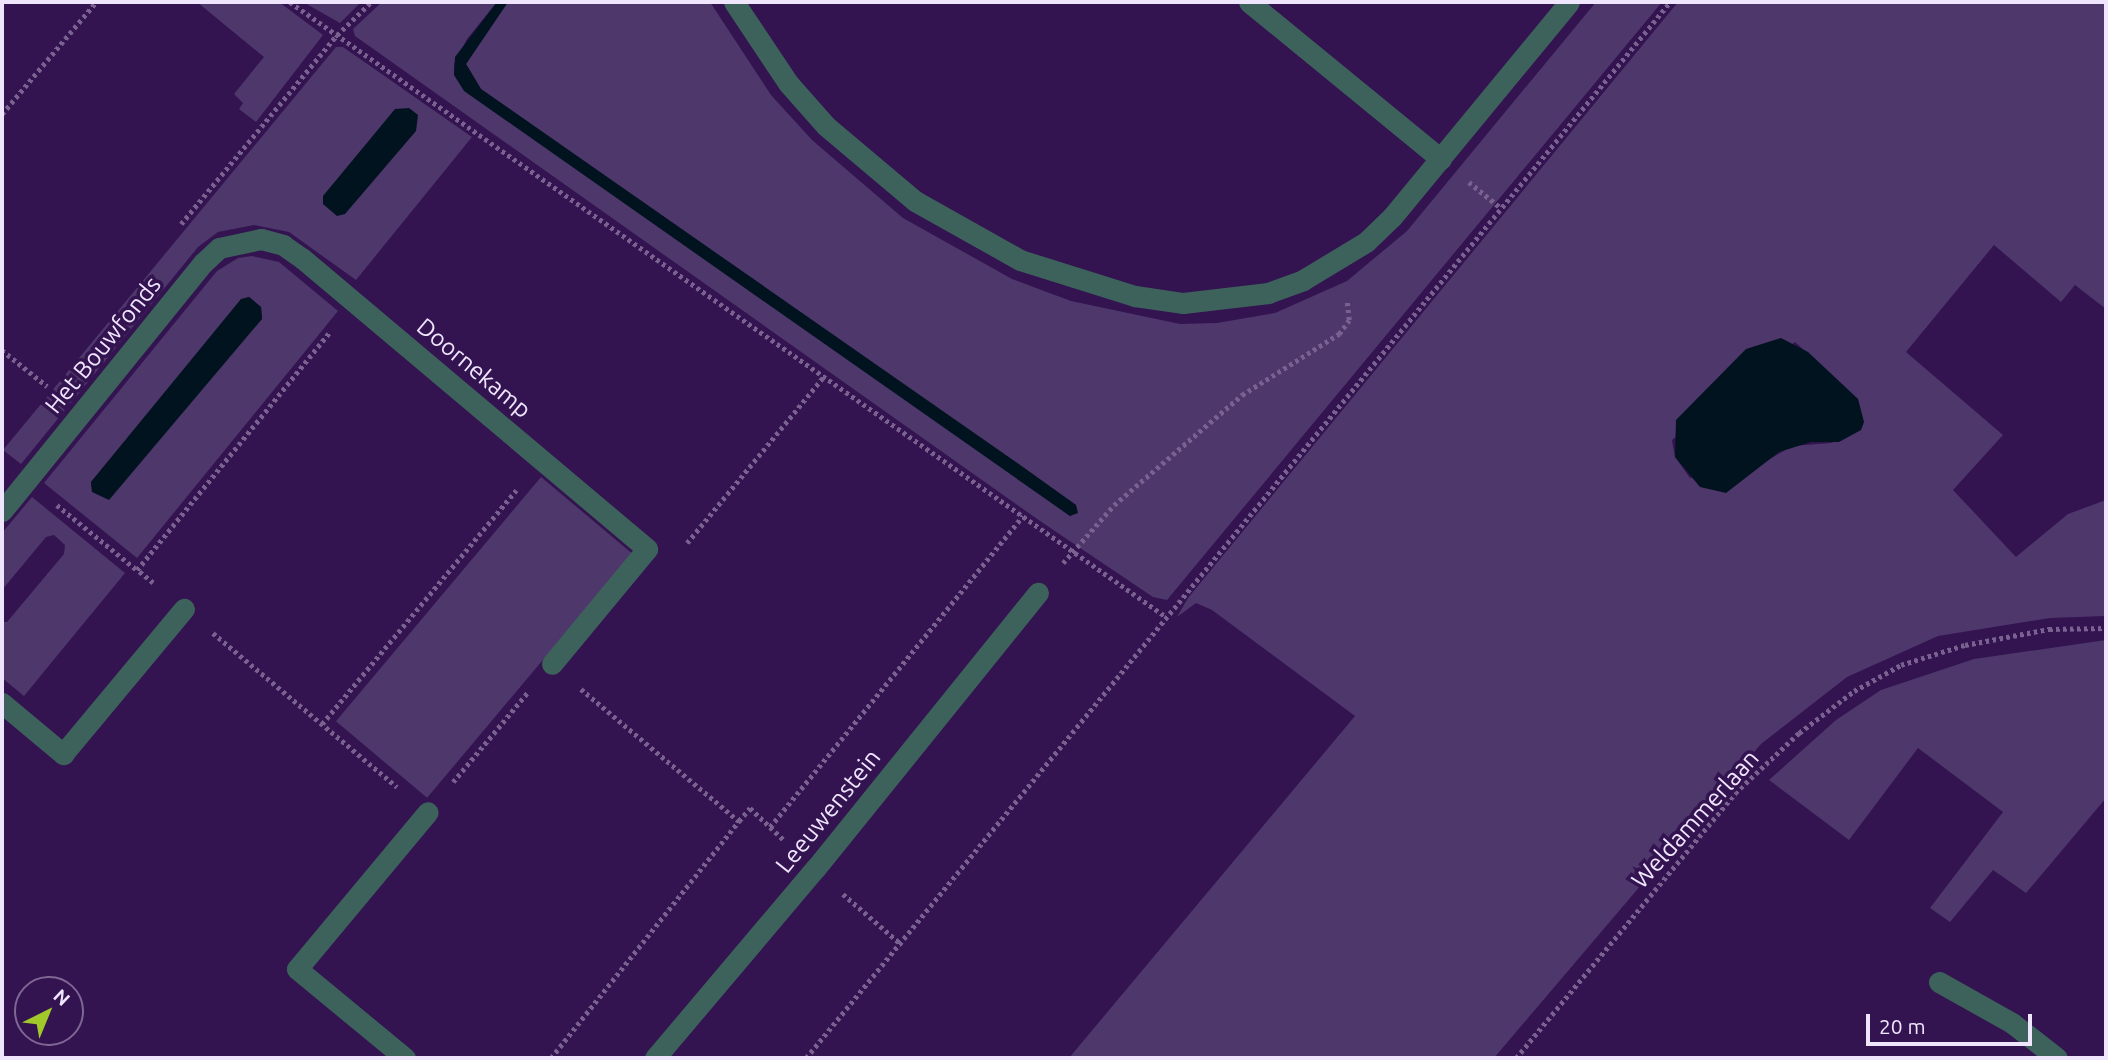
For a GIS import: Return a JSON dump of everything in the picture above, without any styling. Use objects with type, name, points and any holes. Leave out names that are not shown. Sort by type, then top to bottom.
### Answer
[{"type":"street","points":[[734,2],[788,83],[868,166],[915,201],[1020,260],[1135,296],[1183,303],[1268,293],[1336,263],[1392,217],[1569,2]]},
{"type":"street","points":[[1249,2],[1441,159]]},
{"type":"street","name":"Doornekamp","points":[[261,239],[283,245],[355,301],[647,549]]},
{"type":"street","name":"Het Bouwfonds","points":[[2,511],[203,263],[219,248],[261,239]]},
{"type":"street","points":[[552,664],[647,549]]},
{"type":"street","name":"Leeuwenstein","points":[[655,1058],[815,869],[1038,593]]},
{"type":"street","points":[[2,703],[63,754],[184,609]]},
{"type":"street","points":[[405,1058],[298,969],[428,812]]},
{"type":"street","points":[[1939,982],[2012,1023],[2057,1058]]},
{"type":"path","points":[[2,114],[96,2]]},
{"type":"path","points":[[290,2],[1165,616]]},
{"type":"path","points":[[179,226],[337,35],[371,2]]},
{"type":"path","points":[[806,1058],[902,945],[1165,616],[1670,2]]},
{"type":"path","points":[[1038,593],[1114,505],[1242,395],[1339,334],[1349,320],[1336,263]]},
{"type":"path","points":[[137,570],[355,301]]},
{"type":"path","points":[[2,350],[47,386]]},
{"type":"path","points":[[40,395],[56,375]]},
{"type":"path","points":[[647,549],[668,566],[824,376]]},
{"type":"path","points":[[322,724],[541,460]]},
{"type":"path","points":[[26,481],[428,812],[552,664],[739,821]]},
{"type":"path","points":[[769,827],[1023,516]]},
{"type":"path","name":"Weldammerlaan","points":[[1516,1058],[1735,793],[1799,733],[1854,691],[1901,665],[1965,645],[2049,629],[2106,628]]},
{"type":"path","points":[[551,1058],[750,808],[902,945]]},
{"type":"shaded area","points":[[197,2],[279,2],[323,35],[256,122],[239,109],[243,103],[234,94],[264,57]]},
{"type":"shaded area","points":[[303,2],[361,2],[340,23]]},
{"type":"shaded area","points":[[382,2],[497,2],[467,39],[454,64],[454,75],[1070,516],[1076,505],[481,89],[466,64],[508,2],[710,2],[771,95],[812,140],[903,218],[1012,279],[1071,301],[1180,324],[1217,323],[1275,313],[1347,281],[1407,231],[1596,2],[1662,2],[1167,600],[1153,597],[1040,521],[355,36],[353,29]]},
{"type":"shaded area","points":[[1678,2],[2106,2],[2106,309],[2075,285],[2061,302],[1994,245],[1906,352],[2003,435],[1953,490],[2016,557],[2068,514],[2106,500],[2106,616],[2050,618],[1938,636],[1847,677],[1761,744],[1494,1058],[1069,1058],[1355,716],[1212,610],[1196,603],[1177,617],[1188,598]],"holes":[[[1795,342],[1858,399],[1861,430],[1831,443],[1792,446],[1763,463],[1690,478],[1675,457],[1672,440]]]},
{"type":"shaded area","points":[[336,47],[343,47],[472,137],[356,280],[289,232],[254,225],[218,232],[198,247],[21,464],[3,450]],"holes":[[[416,131],[331,210],[323,204]]]},
{"type":"shaded area","points":[[252,256],[279,262],[338,311],[137,558],[44,483],[217,271],[238,258]],"holes":[[[249,297],[261,307],[262,319],[92,492],[91,482],[241,300]]]},
{"type":"shaded area","points":[[541,477],[632,553],[427,798],[336,721]]},
{"type":"shaded area","points":[[32,497],[125,573],[24,696],[2,678],[2,622],[7,622],[64,554],[65,545],[54,535],[46,537],[2,590],[2,533]]},
{"type":"shaded area","points":[[2106,640],[2106,798],[2026,893],[1993,870],[1950,922],[1930,908],[2003,812],[1918,748],[1849,840],[1769,780],[1836,720],[1881,690],[1974,659]]},
{"type":"water","points":[[497,2],[508,2],[466,64],[481,89],[1023,467],[1076,505],[1078,513],[1070,516],[464,91],[454,75],[455,57]]},
{"type":"water","points":[[409,108],[418,115],[416,131],[345,214],[337,216],[323,204],[323,196],[395,109]]},
{"type":"water","points":[[249,297],[261,307],[262,319],[109,500],[92,492],[91,482],[241,299]]},
{"type":"water","points":[[1781,338],[1808,352],[1858,399],[1864,422],[1861,430],[1839,442],[1811,442],[1779,452],[1726,493],[1700,487],[1675,457],[1676,420],[1746,349]]}]
